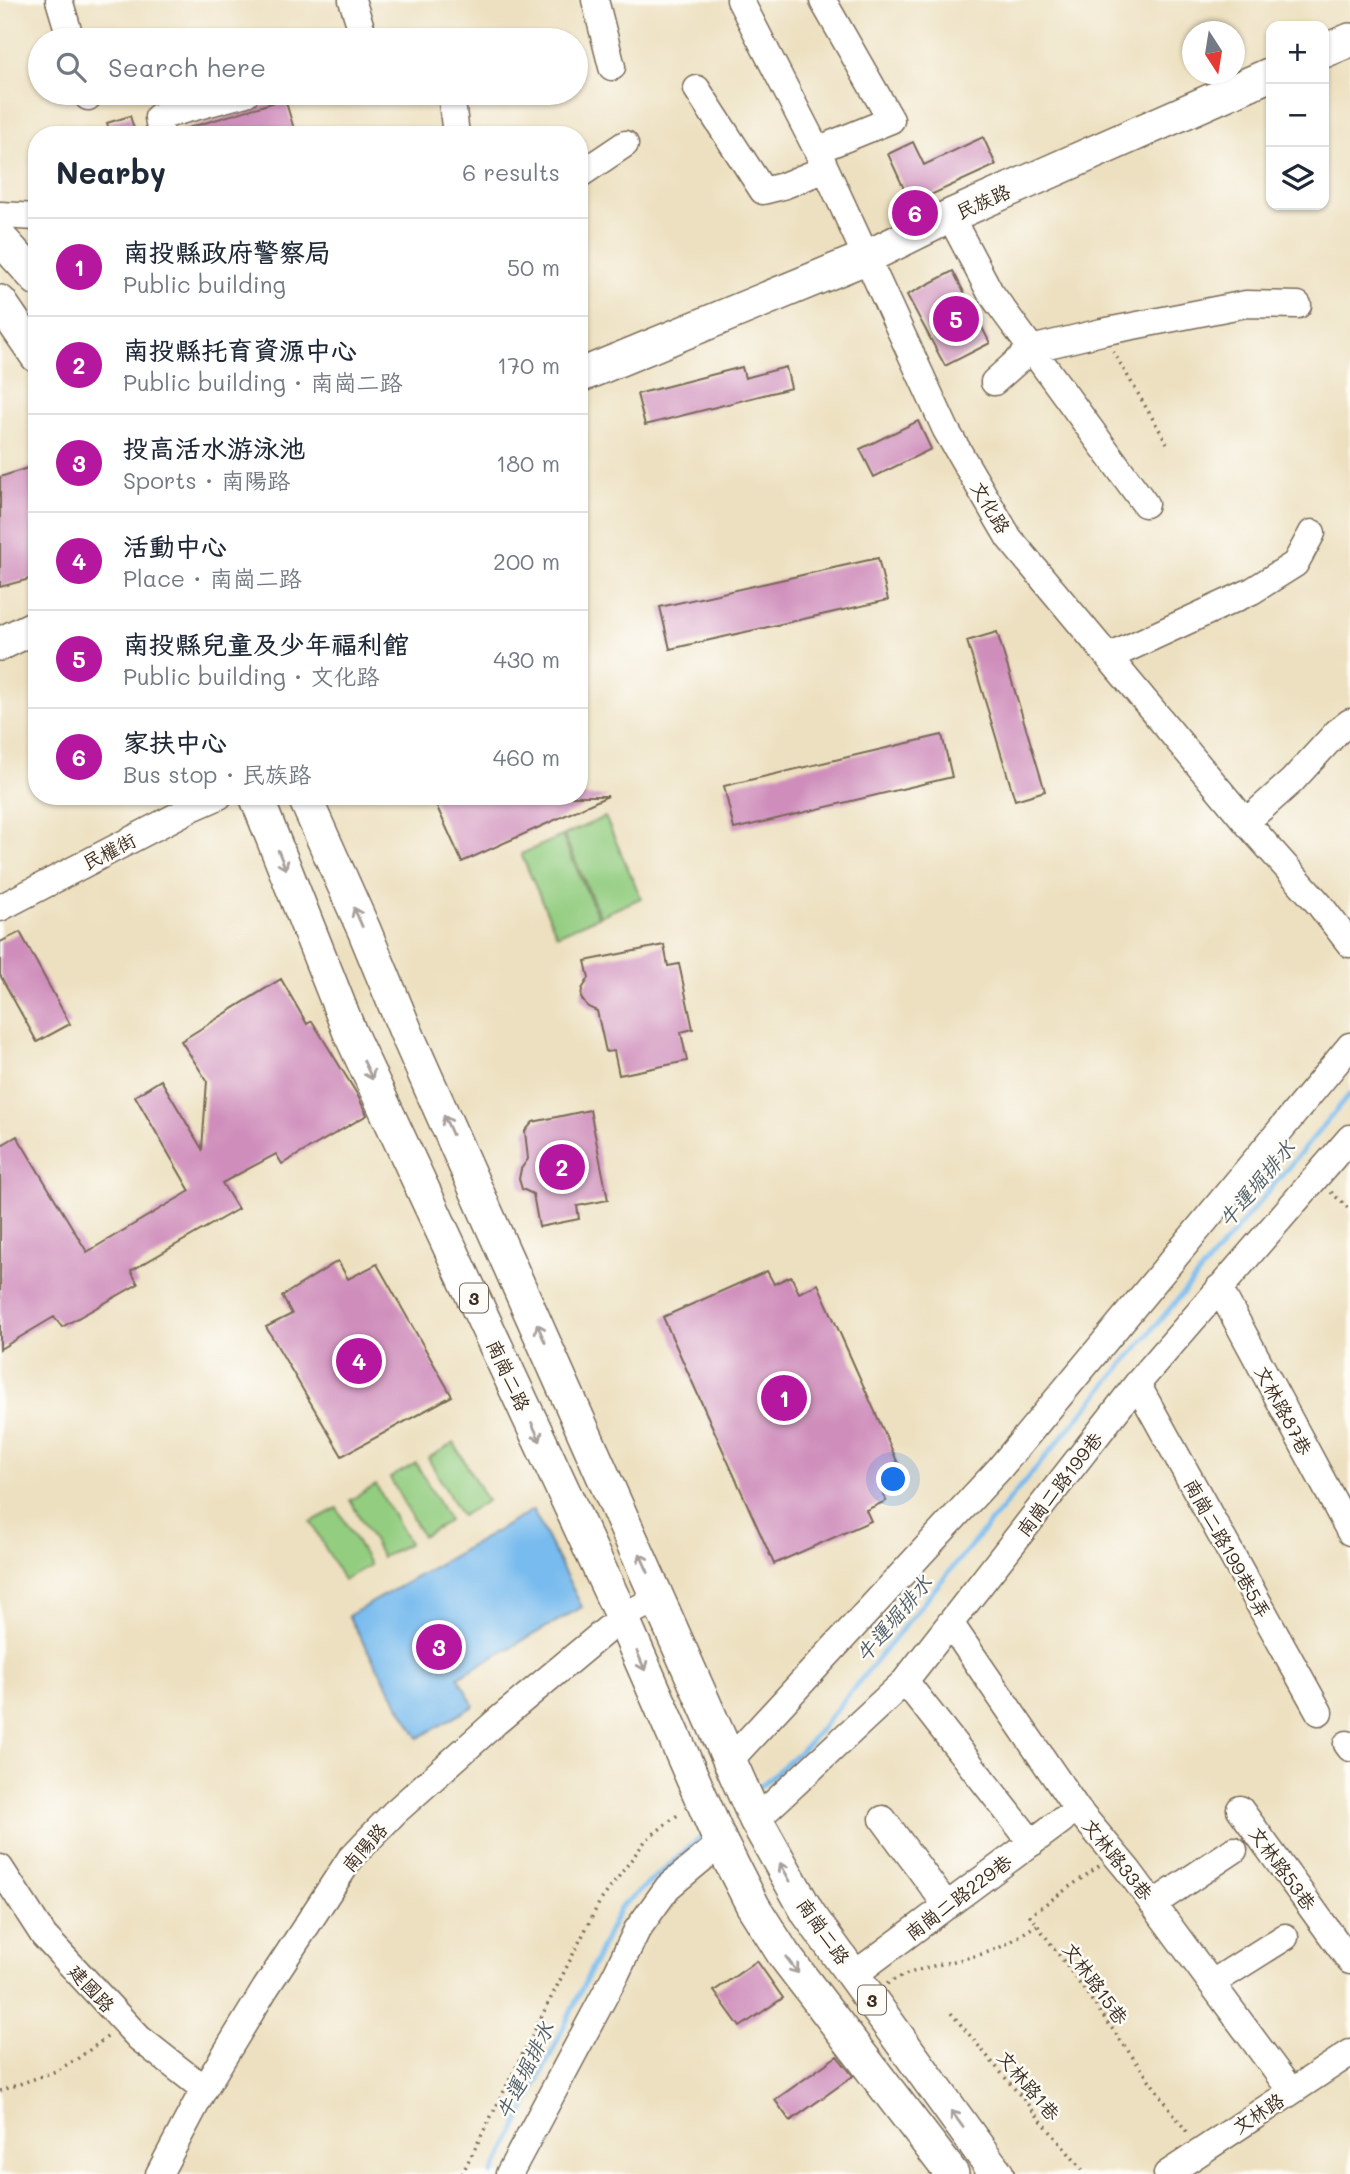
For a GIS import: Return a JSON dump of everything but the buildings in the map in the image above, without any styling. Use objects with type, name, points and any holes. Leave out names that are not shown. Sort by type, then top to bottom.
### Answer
[{"type":"main road","points":[[1329,49],[1350,40]]},
{"type":"main road","name":"民族路","points":[[588,372],[865,258],[950,216],[1266,76]]},
{"type":"main road","points":[[0,238],[28,269]]},
{"type":"main road","points":[[0,302],[28,343]]},
{"type":"main road","points":[[0,643],[28,630]]},
{"type":"main road","name":"南崗二路","points":[[260,805],[350,1033],[622,1617],[701,1797]]},
{"type":"main road","name":"3","points":[[308,805],[414,1051],[756,1819]]},
{"type":"main road","name":"3","points":[[701,1797],[753,1906],[785,1955],[952,2174]]},
{"type":"main road","name":"南崗二路","points":[[756,1819],[808,1913],[997,2174]]},
{"type":"street","points":[[59,0],[67,28]]},
{"type":"street","points":[[352,0],[361,28]]},
{"type":"street","points":[[595,0],[612,67]]},
{"type":"street","name":"文化路","points":[[740,0],[821,160],[946,430],[1009,538],[1350,944]]},
{"type":"street","points":[[697,89],[763,191],[783,186],[821,160],[891,120],[823,1]]},
{"type":"street","points":[[160,126],[158,117],[202,105]]},
{"type":"street","points":[[452,105],[455,126]]},
{"type":"street","points":[[588,169],[625,144]]},
{"type":"street","points":[[0,215],[28,217]]},
{"type":"street","points":[[950,216],[990,292],[1145,504]]},
{"type":"street","points":[[994,382],[1031,349],[1246,304],[1298,305]]},
{"type":"street","points":[[1109,657],[1252,591],[1295,565],[1311,533]]},
{"type":"street","points":[[1246,822],[1292,781],[1337,732],[1350,722]]},
{"type":"street","name":"民權街","points":[[0,908],[201,805]]},
{"type":"street","points":[[730,1760],[999,1469],[1350,1046]]},
{"type":"street","name":"南崗二路199巷","points":[[756,1819],[905,1681],[1137,1384],[1350,1138]]},
{"type":"street","name":"文林路87巷","points":[[1219,1288],[1350,1532]]},
{"type":"street","name":"南崗二路199巷5弄","points":[[1137,1384],[1319,1712]]},
{"type":"street","name":"南陽路","points":[[159,2174],[204,2089],[350,1858],[394,1813],[496,1721],[622,1617],[659,1597]]},
{"type":"street","name":"文林路33巷","points":[[950,1623],[1077,1808],[1128,1870],[1292,2091]]},
{"type":"street","points":[[905,1681],[1032,1843]]},
{"type":"street","name":"文林路53巷","points":[[1240,1809],[1350,1961]]},
{"type":"street","points":[[883,1819],[947,1906]]},
{"type":"street","name":"南崗二路229巷","points":[[862,1985],[947,1906],[1062,1820]]},
{"type":"street","points":[[509,2174],[616,1975],[637,1930],[668,1887],[721,1843]]},
{"type":"street","points":[[1153,1904],[1234,1850]]},
{"type":"street","name":"建國路","points":[[0,1868],[44,1936],[139,2038],[204,2089]]},
{"type":"street","points":[[1212,1983],[1285,1937]]},
{"type":"street","name":"文林路","points":[[1167,2174],[1350,2053]]},
{"type":"path","points":[[1102,332],[1167,443]]},
{"type":"path","points":[[1317,1178],[1350,1210]]},
{"type":"path","points":[[463,2174],[599,1903],[646,1840],[701,1797]]},
{"type":"path","points":[[862,1985],[898,1978],[995,1950],[1037,1925],[1030,1915],[1114,1855]]},
{"type":"path","name":"文林路15巷","points":[[1037,1925],[1200,2151]]},
{"type":"path","name":"文林路1巷","points":[[951,2013],[1086,2174]]},
{"type":"path","points":[[0,2091],[77,2059],[125,2023]]},
{"type":"green space","points":[[605,817],[641,898],[600,916],[564,835]]},
{"type":"green space","points":[[562,836],[598,917],[557,935],[521,854]]},
{"type":"green space","points":[[454,1443],[487,1501],[461,1516],[428,1458]]},
{"type":"green space","points":[[416,1463],[449,1521],[422,1536],[390,1478]]},
{"type":"green space","points":[[376,1485],[409,1543],[382,1557],[350,1500]]},
{"type":"green space","points":[[337,1508],[370,1565],[343,1580],[311,1522]]},
{"type":"water","points":[[533,1510],[582,1607],[458,1677],[474,1706],[418,1738],[348,1616]]},
{"type":"waterway","name":"牛運堀排水","points":[[755,1791],[808,1744],[1350,1094]]},
{"type":"waterway","name":"牛運堀排水","points":[[492,2174],[620,1908],[705,1834]]},
{"type":"place","name":"家扶中心","points":[[915,213]]},
{"type":"place","name":"南投縣兒童及少年福利館","points":[[956,319]]},
{"type":"place","name":"南投縣托育資源中心","points":[[562,1167]]},
{"type":"place","name":"活動中心","points":[[359,1361]]},
{"type":"place","name":"南投縣政府警察局","points":[[784,1398]]},
{"type":"place","name":"投高活水游泳池","points":[[439,1647]]}]
